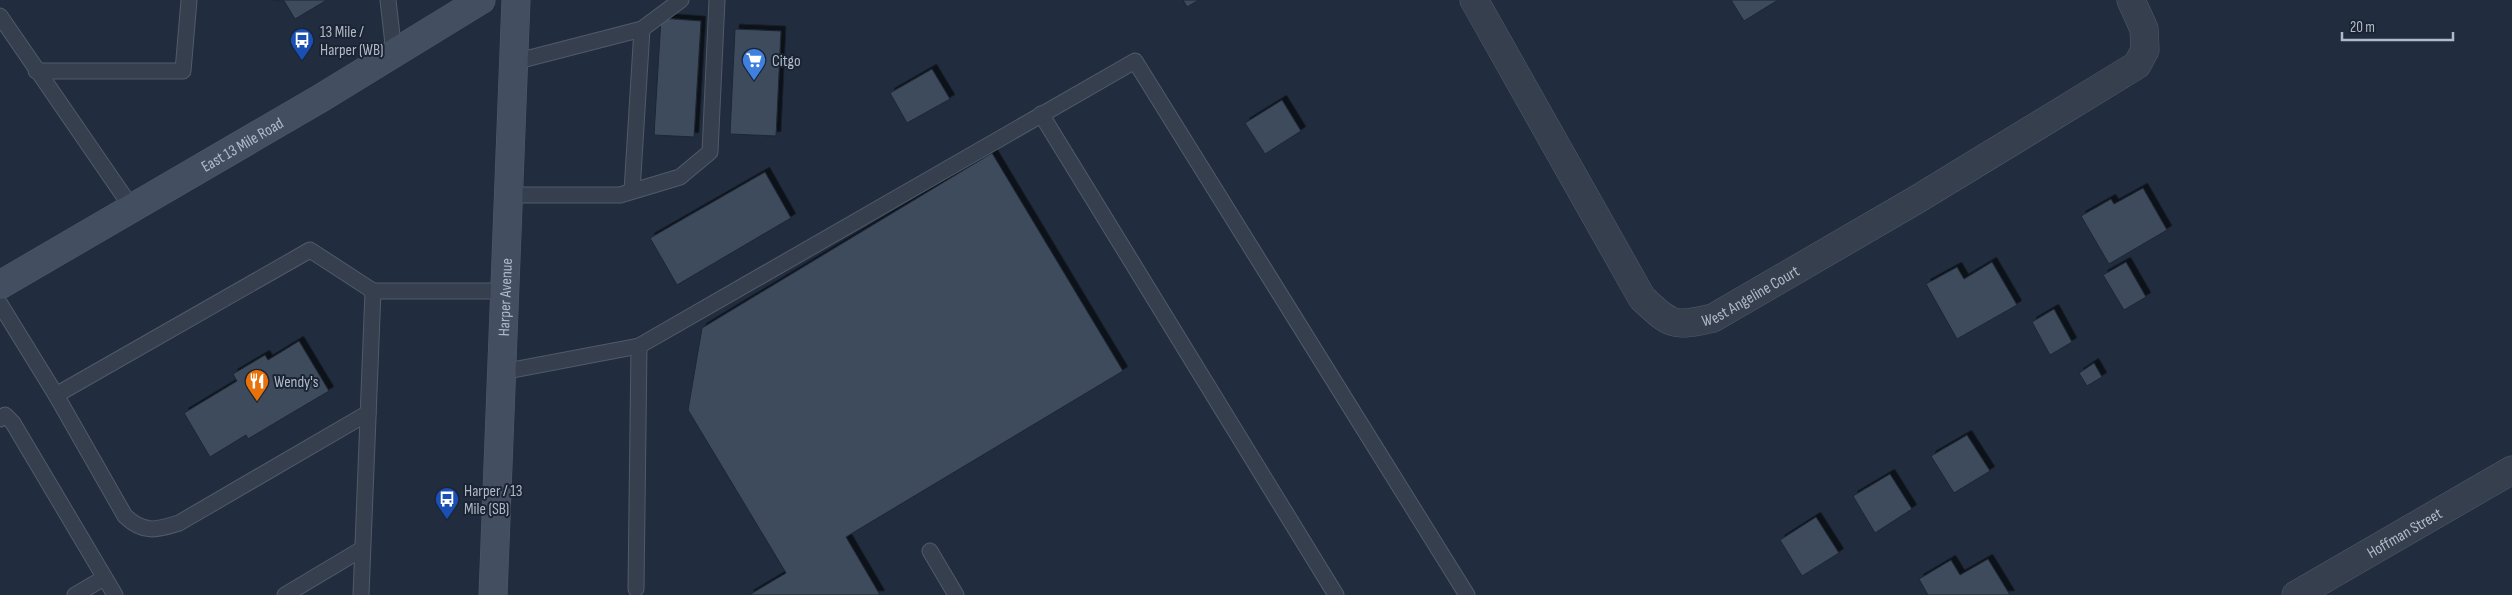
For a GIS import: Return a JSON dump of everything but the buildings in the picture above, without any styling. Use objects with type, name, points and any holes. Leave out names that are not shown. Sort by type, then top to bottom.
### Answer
[{"type":"main road","name":"East 13 Mile Road","points":[[0,285],[481,0]]},
{"type":"main road","name":"Harper Avenue","points":[[493,595],[510,195],[516,0]]},
{"type":"street","name":"West Angeline Court","points":[[1474,0],[1642,298],[1667,322],[1685,324],[1713,318],[1916,200],[2137,65],[2145,50],[2144,30],[2131,0]]},
{"type":"street","name":"Hoffman Street","points":[[2296,595],[2512,470]]},
{"type":"lane","points":[[36,71],[183,71],[189,0]]},
{"type":"lane","points":[[388,0],[394,53]]},
{"type":"lane","points":[[514,62],[642,29],[681,0]]},
{"type":"lane","points":[[510,195],[620,195],[680,177],[710,152],[717,0]]},
{"type":"lane","points":[[0,16],[132,208]]},
{"type":"lane","points":[[632,191],[642,29]]},
{"type":"lane","points":[[502,372],[639,346],[1135,61],[1467,595]]},
{"type":"lane","points":[[1041,114],[1336,595]]},
{"type":"lane","points":[[56,395],[310,250],[373,291],[506,291]]},
{"type":"lane","points":[[360,595],[373,291]]},
{"type":"lane","points":[[0,304],[56,395],[125,516],[136,526],[155,530],[179,523],[368,413]]},
{"type":"lane","points":[[636,589],[639,346]]},
{"type":"lane","points":[[0,419],[5,416],[14,423],[115,595]]},
{"type":"lane","points":[[285,595],[362,549]]},
{"type":"lane","points":[[930,551],[956,595]]},
{"type":"lane","points":[[75,595],[104,578]]},
{"type":"place","name":"13 Mile / Harper (WB)","points":[[302,61]]},
{"type":"place","name":"Citgo","points":[[754,81]]},
{"type":"place","name":"Wendy's","points":[[257,402]]},
{"type":"place","name":"Harper / 13 Mile (SB)","points":[[447,520]]}]
